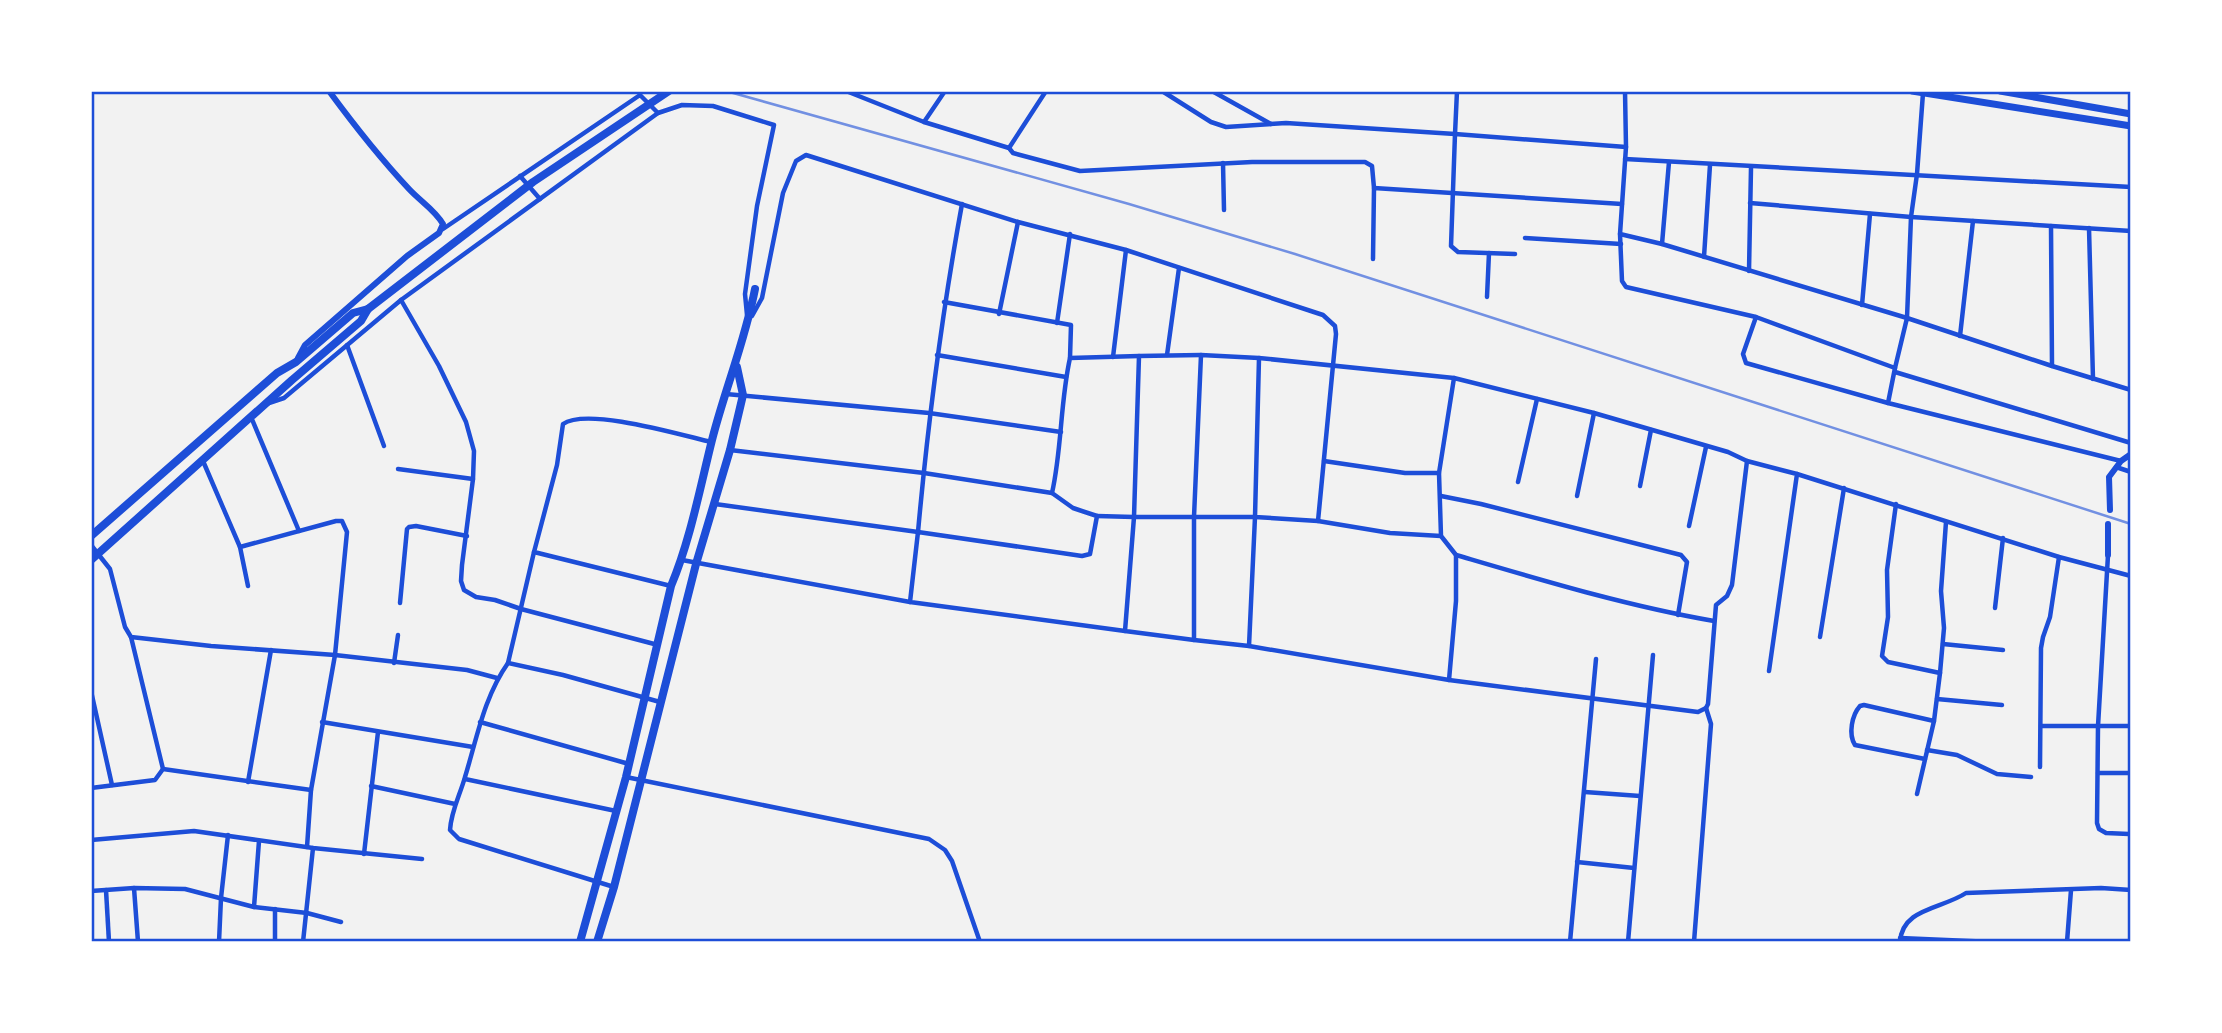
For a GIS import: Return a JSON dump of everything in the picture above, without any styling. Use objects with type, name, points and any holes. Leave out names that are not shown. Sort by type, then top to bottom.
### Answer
[{"type":"main road","points":[[94,557],[361,321],[368,309],[533,182],[669,91]]},
{"type":"main road","points":[[1912,91],[1950,94],[2131,126]]},
{"type":"main road","points":[[2000,91],[2131,114]]},
{"type":"main road","points":[[580,942],[626,777],[671,586],[682,560],[712,442],[737,364],[755,289]]},
{"type":"main road","points":[[91,536],[277,373],[296,362],[353,313],[368,309]]},
{"type":"main road","points":[[597,942],[614,887],[696,564],[730,450],[743,395],[737,364]]},
{"type":"street","points":[[329,91],[360,134],[402,182],[439,217],[443,229]]},
{"type":"street","points":[[846,91],[858,93],[924,122],[1009,148],[1013,153],[1080,171],[1223,163],[1365,162],[1372,166],[1374,188],[1373,259]]},
{"type":"street","points":[[924,122],[945,91]]},
{"type":"street","points":[[1009,148],[1046,91]]},
{"type":"street","points":[[1162,91],[1211,122],[1226,127],[1272,124],[1626,147]]},
{"type":"street","points":[[1212,91],[1272,124]]},
{"type":"street","points":[[1457,91],[1451,246],[1454,250],[1515,254]]},
{"type":"street","points":[[1625,91],[1626,147],[1620,234],[1622,281],[1626,287],[1756,317],[1895,370],[2131,443]]},
{"type":"street","points":[[1888,403],[1907,318],[1911,217],[1923,93]]},
{"type":"street","points":[[296,362],[305,345],[443,229],[520,176],[640,95],[658,113]]},
{"type":"street","points":[[265,405],[284,398],[401,300],[658,113],[682,105],[713,106],[774,125],[757,206],[745,294],[748,323]]},
{"type":"street","points":[[748,323],[762,298],[783,193],[796,161],[806,155],[1018,222],[1126,250],[1323,314],[1335,326],[1318,521]]},
{"type":"street","points":[[1625,159],[1710,166],[1917,174],[2131,187]]},
{"type":"street","points":[[1662,244],[1669,162]]},
{"type":"street","points":[[1223,163],[1224,210]]},
{"type":"street","points":[[1704,257],[1710,166]]},
{"type":"street","points":[[1749,271],[1751,168]]},
{"type":"street","points":[[520,176],[540,199]]},
{"type":"street","points":[[1374,188],[1622,204]]},
{"type":"street","points":[[1750,203],[1870,214],[2131,231]]},
{"type":"street","points":[[910,602],[929,413],[944,302],[962,204]]},
{"type":"street","points":[[1862,305],[1870,214]]},
{"type":"street","points":[[1960,336],[1973,221]]},
{"type":"street","points":[[999,314],[1018,222]]},
{"type":"street","points":[[2051,226],[2052,366]]},
{"type":"street","points":[[2089,228],[2093,379]]},
{"type":"street","points":[[1057,323],[1070,234]]},
{"type":"street","points":[[1620,234],[1662,244],[1907,318],[2131,390]]},
{"type":"street","points":[[1525,238],[1621,244]]},
{"type":"street","points":[[1113,357],[1126,250]]},
{"type":"street","points":[[1487,297],[1489,253]]},
{"type":"street","points":[[1167,355],[1179,268]]},
{"type":"street","points":[[401,300],[439,366],[466,422],[474,451],[462,565],[461,581],[464,590],[476,597],[658,645]]},
{"type":"street","points":[[944,302],[1071,325],[1058,468],[1052,493]]},
{"type":"street","points":[[1756,317],[1744,354],[1746,363],[2118,464],[2131,472]]},
{"type":"street","points":[[347,345],[384,446]]},
{"type":"street","points":[[937,355],[1066,377]]},
{"type":"street","points":[[1070,358],[1167,355],[1259,358],[1454,378],[1594,413],[1728,452],[1747,461],[2131,576]]},
{"type":"street","points":[[1194,640],[1194,517],[1200,355]]},
{"type":"street","points":[[1125,631],[1134,517],[1139,356]]},
{"type":"street","points":[[1249,646],[1259,358]]},
{"type":"street","points":[[1454,378],[1439,473],[1441,536],[1456,555],[1678,615],[1714,621]]},
{"type":"street","points":[[726,394],[929,413],[1061,432]]},
{"type":"street","points":[[1518,482],[1537,399]]},
{"type":"street","points":[[1577,496],[1594,413]]},
{"type":"street","points":[[251,417],[299,531]]},
{"type":"street","points":[[614,887],[459,839],[450,830],[455,804],[465,779],[480,722],[497,678],[508,663],[557,465],[563,424],[570,418],[585,417],[623,422],[712,442]]},
{"type":"street","points":[[1640,486],[1651,430]]},
{"type":"street","points":[[1689,526],[1706,447]]},
{"type":"street","points":[[730,450],[923,473],[1052,493],[1073,508],[1097,516],[1255,517],[1318,521],[1390,533],[1441,536]]},
{"type":"street","points":[[2110,510],[2109,477],[2118,464],[2131,454]]},
{"type":"street","points":[[203,461],[240,547],[248,586]]},
{"type":"street","points":[[1324,461],[1405,473],[1439,473]]},
{"type":"street","points":[[1695,942],[1711,723],[1706,708],[1714,621],[1716,605],[1727,596],[1732,585],[1747,461]]},
{"type":"street","points":[[398,469],[473,479]]},
{"type":"street","points":[[1769,671],[1797,474]]},
{"type":"street","points":[[1820,637],[1844,488]]},
{"type":"street","points":[[1441,496],[1681,555],[1687,562],[1678,615]]},
{"type":"street","points":[[1896,504],[1887,569],[1889,606],[1882,656],[1888,662],[1940,673]]},
{"type":"street","points":[[715,505],[1087,556],[1093,551],[1097,516]]},
{"type":"street","points":[[240,547],[336,521],[342,521],[346,526],[335,655],[311,790],[307,913],[303,942]]},
{"type":"street","points":[[1917,794],[1934,722],[1940,673],[1944,628],[1941,591],[1946,522]]},
{"type":"street","points":[[2108,524],[2098,726],[2099,829],[2106,833],[2129,834]]},
{"type":"street","points":[[400,603],[407,529],[416,526],[467,536]]},
{"type":"street","points":[[1995,608],[2003,538]]},
{"type":"street","points":[[91,545],[94,557],[110,569],[125,626],[131,637],[163,769],[155,780],[91,788]]},
{"type":"street","points":[[534,552],[671,586]]},
{"type":"street","points":[[1449,680],[1456,601],[1456,555]]},
{"type":"street","points":[[2040,767],[2043,637],[2050,617],[2059,556]]},
{"type":"street","points":[[682,560],[910,602],[1249,646],[1449,680],[1699,712],[1706,708]]},
{"type":"street","points":[[394,663],[398,635]]},
{"type":"street","points":[[131,637],[335,655],[467,670],[497,678]]},
{"type":"street","points":[[1943,644],[2003,650]]},
{"type":"street","points":[[248,782],[271,650]]},
{"type":"street","points":[[1628,942],[1653,655]]},
{"type":"street","points":[[1570,942],[1596,659]]},
{"type":"street","points":[[508,663],[660,702]]},
{"type":"street","points":[[91,691],[112,785]]},
{"type":"street","points":[[1937,699],[2002,705]]},
{"type":"street","points":[[1925,760],[1855,745],[1851,734],[1856,711],[1864,705],[1934,722]]},
{"type":"street","points":[[322,722],[473,747]]},
{"type":"street","points":[[480,722],[629,764]]},
{"type":"street","points":[[2041,726],[2131,726]]},
{"type":"street","points":[[364,854],[378,732]]},
{"type":"street","points":[[1927,750],[1957,755],[1997,774],[2031,777]]},
{"type":"street","points":[[163,769],[311,790]]},
{"type":"street","points":[[2098,773],[2131,774]]},
{"type":"street","points":[[626,777],[929,839],[945,850],[952,861],[980,942]]},
{"type":"street","points":[[465,779],[616,811]]},
{"type":"street","points":[[371,786],[455,804]]},
{"type":"street","points":[[1585,792],[1640,796]]},
{"type":"street","points":[[91,840],[194,831],[364,854],[422,859]]},
{"type":"street","points":[[219,942],[228,835]]},
{"type":"street","points":[[254,906],[259,841]]},
{"type":"street","points":[[1577,862],[1634,868]]},
{"type":"street","points":[[134,888],[138,942]]},
{"type":"street","points":[[1993,942],[1900,940],[1906,922],[1918,913],[1948,904],[1966,893],[2101,888],[2131,890]]},
{"type":"street","points":[[91,891],[185,889],[254,906],[307,913],[341,922]]},
{"type":"street","points":[[106,890],[109,942]]},
{"type":"street","points":[[2067,942],[2071,890]]},
{"type":"street","points":[[275,909],[275,942]]},
{"type":"railway","points":[[726,91],[1129,204],[1295,254],[2131,524]]}]
